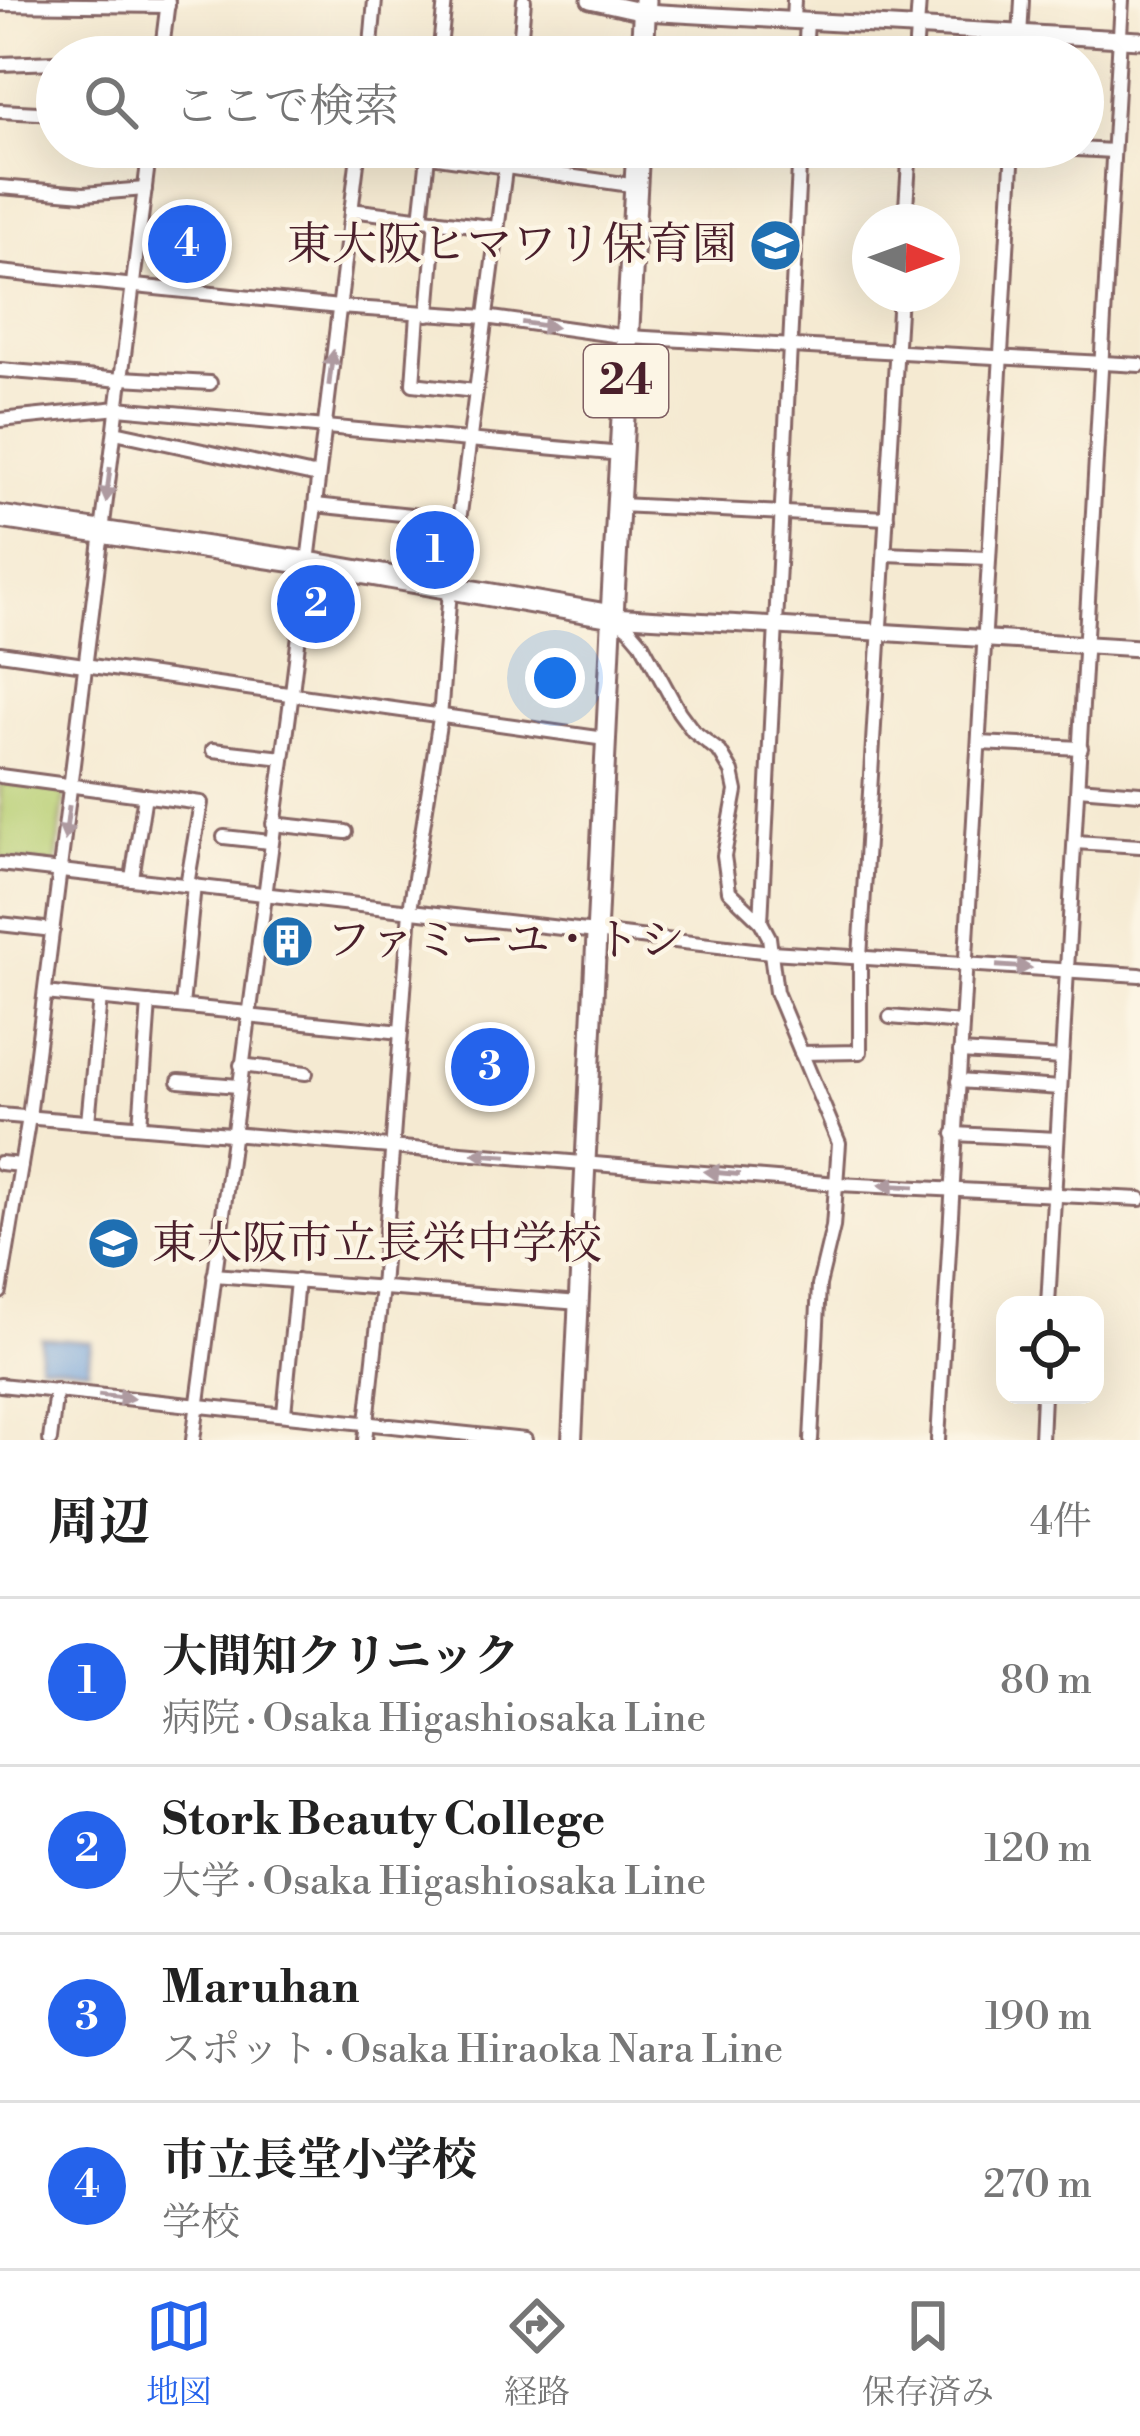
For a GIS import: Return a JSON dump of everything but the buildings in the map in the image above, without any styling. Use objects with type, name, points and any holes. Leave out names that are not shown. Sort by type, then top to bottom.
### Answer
[{"type":"main road","points":[[643,36],[645,6]]},
{"type":"main road","name":"24","points":[[612,616],[637,168]]},
{"type":"main road","points":[[0,518],[308,563],[612,616],[572,1440]]},
{"type":"street","points":[[372,36],[375,0]]},
{"type":"street","points":[[441,36],[445,0]]},
{"type":"street","points":[[521,36],[524,0]]},
{"type":"street","points":[[590,0],[721,8],[800,21],[1079,36]]},
{"type":"street","points":[[794,0],[802,36]]},
{"type":"street","points":[[916,36],[919,0]]},
{"type":"street","points":[[1020,36],[1022,0]]},
{"type":"street","points":[[1048,1296],[1122,0]]},
{"type":"street","points":[[0,4],[168,3],[164,36]]},
{"type":"street","points":[[1104,37],[1140,40]]},
{"type":"street","points":[[0,64],[36,63]]},
{"type":"street","points":[[0,111],[36,113]]},
{"type":"street","points":[[1104,151],[1113,151]]},
{"type":"street","points":[[0,1292],[29,1117],[148,168]]},
{"type":"street","points":[[193,1440],[356,168]]},
{"type":"street","points":[[421,219],[426,168]]},
{"type":"street","points":[[365,1440],[382,1287],[410,910],[440,718],[459,520],[506,168]]},
{"type":"street","points":[[513,168],[637,186]]},
{"type":"street","points":[[799,168],[761,922],[776,992],[835,1128],[838,1184],[819,1285],[812,1440]]},
{"type":"street","points":[[906,204],[909,168]]},
{"type":"street","points":[[938,1440],[1012,168]]},
{"type":"street","points":[[0,187],[84,194],[146,189]]},
{"type":"street","points":[[351,210],[497,228]]},
{"type":"street","points":[[436,220],[413,384],[475,391]]},
{"type":"street","points":[[0,272],[485,317],[628,337],[1140,365]]},
{"type":"street","points":[[801,1053],[860,1052],[860,958],[899,312]]},
{"type":"street","points":[[0,370],[210,383]]},
{"type":"street","points":[[0,420],[118,408],[622,454]]},
{"type":"street","points":[[115,432],[318,476]]},
{"type":"street","points":[[315,505],[459,520]]},
{"type":"street","points":[[619,505],[887,518]]},
{"type":"street","points":[[885,554],[988,558]]},
{"type":"street","points":[[612,616],[1140,648]]},
{"type":"street","points":[[612,616],[630,628],[693,731],[720,752],[732,772],[736,791],[724,856],[729,891],[761,922]]},
{"type":"street","points":[[0,652],[605,739]]},
{"type":"street","points":[[979,743],[1081,748]]},
{"type":"street","points":[[213,750],[283,758]]},
{"type":"street","points":[[0,776],[200,803],[182,1006]]},
{"type":"street","points":[[1078,788],[1140,793]]},
{"type":"street","points":[[132,878],[145,795]]},
{"type":"street","points":[[273,824],[346,832]]},
{"type":"street","points":[[224,837],[270,842]]},
{"type":"street","points":[[1075,842],[1140,846]]},
{"type":"street","points":[[0,864],[771,952],[1140,975]]},
{"type":"street","points":[[0,924],[53,930]]},
{"type":"street","points":[[45,993],[400,1032]]},
{"type":"street","points":[[88,1122],[100,998]]},
{"type":"street","points":[[140,1126],[149,1003]]},
{"type":"street","points":[[890,1017],[962,1023]]},
{"type":"street","points":[[960,1052],[1062,1058]]},
{"type":"street","points":[[241,1065],[306,1072]]},
{"type":"street","points":[[179,1081],[238,1086]]},
{"type":"street","points":[[958,1082],[1060,1088]]},
{"type":"street","points":[[0,1115],[838,1184],[1140,1199]]},
{"type":"street","points":[[954,1134],[1057,1139]]},
{"type":"street","points":[[0,1163],[21,1165]]},
{"type":"street","points":[[214,1275],[580,1303]]},
{"type":"street","points":[[284,1413],[296,1281]]},
{"type":"street","points":[[0,1385],[525,1440]]},
{"type":"street","points":[[50,1440],[56,1390]]},
{"type":"street","points":[[1041,1440],[1043,1404]]},
{"type":"green space","points":[[0,782],[65,791],[56,865],[0,859]]},
{"type":"water","points":[[159,247],[209,251],[207,267],[158,263]]},
{"type":"water","points":[[41,1338],[91,1342],[88,1369],[39,1364]]},
{"type":"place","name":"市立長堂小学校","points":[[187,244]]},
{"type":"place","name":"東大阪ヒマワリ保育園","points":[[776,245]]},
{"type":"place","name":"大間知クリニック","points":[[435,550]]},
{"type":"place","name":"Stork Beauty College","points":[[316,604]]},
{"type":"place","name":"ファミーユ・トシ","points":[[287,941]]},
{"type":"place","name":"Maruhan","points":[[490,1067]]},
{"type":"place","name":"東大阪市立長栄中学校","points":[[113,1244]]}]
